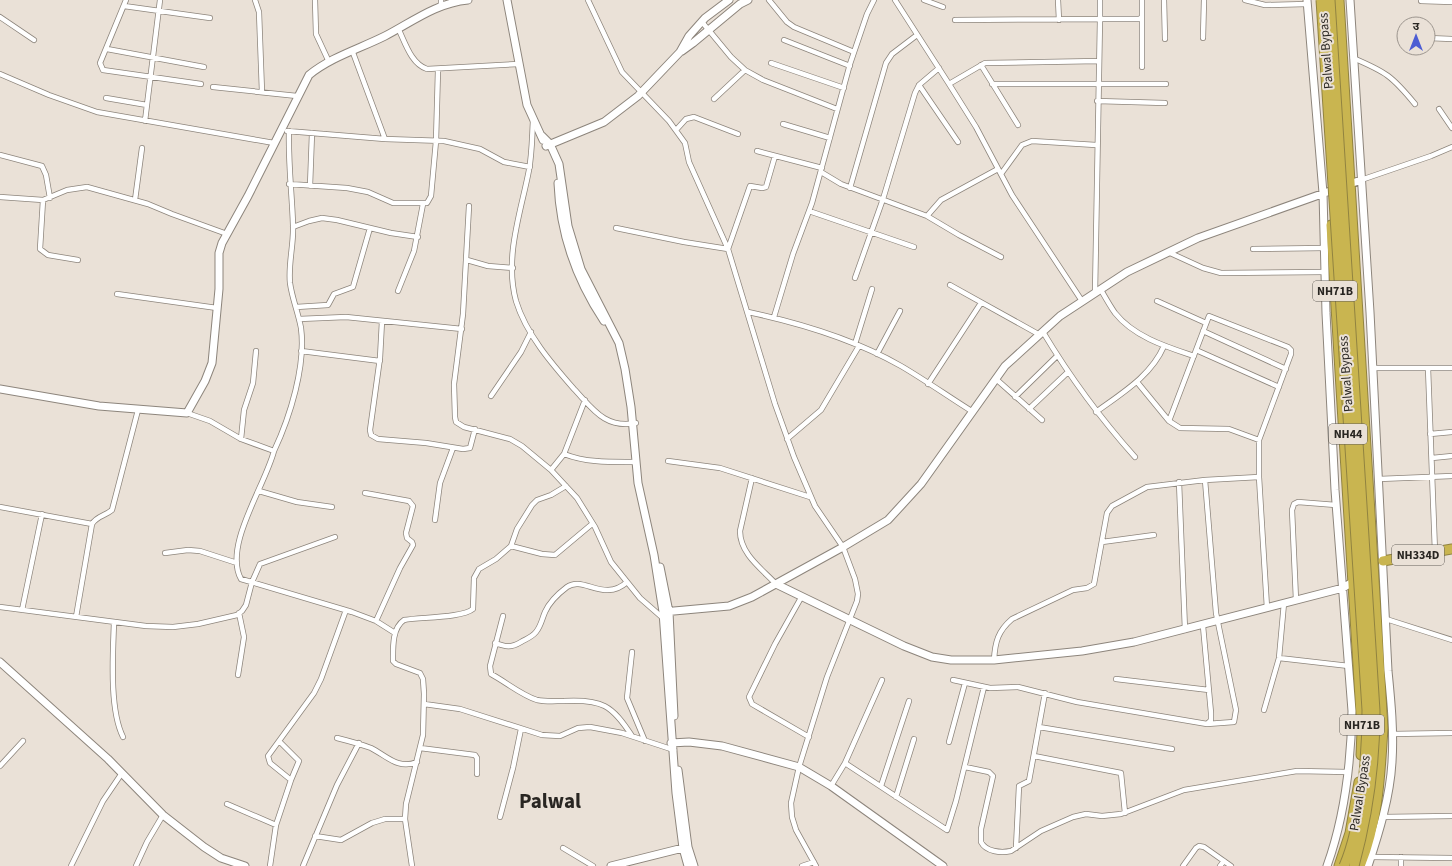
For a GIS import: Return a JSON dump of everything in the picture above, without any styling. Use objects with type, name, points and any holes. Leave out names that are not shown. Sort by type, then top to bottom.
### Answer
[{"type":"highway","name":"NH71B","points":[[1317,0],[1362,731],[1361,756],[1354,811],[1339,866]]},
{"type":"highway","name":"Palwal Bypass","points":[[1321,0],[1329,191],[1367,710],[1364,772],[1355,827],[1344,866]]},
{"type":"highway","name":"Palwal Bypass","points":[[1330,0],[1375,711],[1375,739],[1371,784],[1364,827],[1354,866]]},
{"type":"highway","points":[[1339,0],[1383,728],[1375,810],[1371,833],[1360,866]]},
{"type":"highway","name":"NH334D","points":[[1384,561],[1452,549]]},
{"type":"street","points":[[126,0],[100,63],[103,70],[201,84]]},
{"type":"street","points":[[145,121],[160,0]]},
{"type":"street","points":[[255,0],[260,12],[262,92]]},
{"type":"street","points":[[315,0],[316,34],[329,62]]},
{"type":"street","points":[[187,413],[205,381],[212,363],[217,308],[219,253],[222,243],[248,196],[297,96],[309,75],[329,62],[398,28],[441,3],[468,0]]},
{"type":"street","points":[[506,0],[527,104],[533,120],[559,164],[568,226],[581,269],[616,335],[620,351],[634,424],[666,616],[674,746],[688,866]]},
{"type":"street","points":[[588,0],[622,72],[676,130],[685,143],[689,162],[728,249],[748,312],[761,360],[787,439],[810,497],[843,547],[855,579],[858,594],[851,619],[827,678],[799,767],[791,803],[792,817],[796,830],[815,864],[802,866]]},
{"type":"street","points":[[680,52],[689,36],[702,22],[729,0]]},
{"type":"street","points":[[548,145],[604,122],[642,92],[680,52],[740,4],[748,0]]},
{"type":"street","points":[[769,0],[786,22],[794,27],[854,52]]},
{"type":"street","points":[[774,317],[793,254],[809,211],[854,52],[867,14],[874,0]]},
{"type":"street","points":[[895,0],[976,127],[999,172],[1040,240],[1082,301]]},
{"type":"street","points":[[924,0],[943,7]]},
{"type":"street","points":[[1058,0],[1059,20]]},
{"type":"street","points":[[1100,0],[1096,145],[1098,292],[1125,323],[1141,334],[1164,346],[1194,356]]},
{"type":"street","points":[[1142,0],[1142,67]]},
{"type":"street","points":[[1164,0],[1165,39]]},
{"type":"street","points":[[1203,38],[1204,0]]},
{"type":"street","points":[[1245,0],[1265,5],[1277,2],[1307,2],[1329,191],[1325,272],[1336,505],[1352,711],[1351,746],[1345,804],[1327,866]]},
{"type":"street","points":[[1350,0],[1373,368],[1392,734],[1392,764],[1382,816],[1368,866]]},
{"type":"street","points":[[1420,1],[1452,2]]},
{"type":"street","points":[[124,6],[210,18]]},
{"type":"street","points":[[0,17],[34,40]]},
{"type":"street","points":[[955,20],[1133,20],[1142,17]]},
{"type":"street","points":[[702,22],[731,57],[745,70],[763,80],[837,109]]},
{"type":"street","points":[[398,28],[417,64],[427,69],[438,70],[519,64]]},
{"type":"street","points":[[850,188],[886,63],[892,54],[917,35]]},
{"type":"street","points":[[1436,38],[1452,39]]},
{"type":"street","points":[[784,40],[850,66]]},
{"type":"street","points":[[107,49],[204,66]]},
{"type":"street","points":[[352,50],[385,139]]},
{"type":"street","points":[[1353,58],[1384,71],[1396,82],[1414,104]]},
{"type":"street","points":[[949,84],[981,65],[1011,61],[1098,61]]},
{"type":"street","points":[[771,63],[844,88]]},
{"type":"street","points":[[981,65],[1018,125]]},
{"type":"street","points":[[855,278],[883,199],[910,107],[919,85],[939,68]]},
{"type":"street","points":[[289,184],[347,188],[368,192],[390,202],[423,204],[430,200],[436,140],[438,70]]},
{"type":"street","points":[[714,100],[745,70]]},
{"type":"street","points":[[0,74],[49,95],[96,112],[274,143]]},
{"type":"street","points":[[992,84],[1166,84]]},
{"type":"street","points":[[919,85],[958,142]]},
{"type":"street","points":[[213,87],[297,96]]},
{"type":"street","points":[[106,98],[147,105]]},
{"type":"street","points":[[1097,101],[1165,102]]},
{"type":"street","points":[[1439,109],[1452,128]]},
{"type":"street","points":[[676,130],[686,119],[694,117],[738,134]]},
{"type":"street","points":[[533,120],[530,167],[514,240],[513,268],[516,301],[531,332],[552,362],[604,420],[613,423],[634,424]]},
{"type":"street","points":[[783,124],[830,138]]},
{"type":"street","points":[[281,130],[385,139],[436,140],[480,149],[504,162],[530,167]]},
{"type":"street","points":[[289,131],[289,184],[293,227],[290,282],[299,319],[301,351],[289,414],[259,491],[241,531],[237,563],[241,579],[346,610],[376,622],[395,633]]},
{"type":"street","points":[[310,186],[312,133]]},
{"type":"street","points":[[927,216],[941,200],[999,172],[1022,145],[1032,141],[1096,145]]},
{"type":"street","points":[[469,206],[462,329],[454,384],[455,417],[459,425],[510,439],[522,446],[550,470],[577,498],[611,562],[640,598],[666,616],[729,606],[752,597],[843,547],[888,520],[921,484],[1005,366],[1060,316],[1127,272],[1198,238],[1431,156],[1452,147]]},
{"type":"street","points":[[135,200],[142,148]]},
{"type":"street","points":[[757,151],[821,170],[850,188],[927,216],[1001,257]]},
{"type":"street","points":[[0,155],[42,166],[46,175],[50,198]]},
{"type":"street","points":[[728,249],[750,186],[762,188],[766,187],[775,156]]},
{"type":"street","points":[[0,197],[43,200],[67,190],[87,187],[135,200],[227,234]]},
{"type":"street","points":[[43,200],[40,249],[48,255],[78,260]]},
{"type":"street","points":[[398,291],[409,267],[418,237],[423,204]]},
{"type":"street","points":[[809,211],[914,247]]},
{"type":"street","points":[[293,227],[322,218],[418,237]]},
{"type":"street","points":[[296,307],[328,305],[334,294],[353,287],[370,228]]},
{"type":"street","points":[[616,228],[684,242],[728,249]]},
{"type":"street","points":[[1252,249],[1325,248]]},
{"type":"street","points":[[1168,252],[1203,268],[1222,273],[1325,272]]},
{"type":"street","points":[[467,260],[488,266],[513,268]]},
{"type":"street","points":[[950,285],[981,303],[1041,333],[1096,412],[1135,457]]},
{"type":"street","points":[[787,439],[821,410],[857,345],[872,289]]},
{"type":"street","points":[[117,294],[217,308]]},
{"type":"street","points":[[1157,301],[1206,323]]},
{"type":"street","points":[[928,384],[981,303]]},
{"type":"street","points":[[877,354],[900,311]]},
{"type":"street","points":[[748,312],[774,317],[857,345],[902,366],[973,412]]},
{"type":"street","points":[[1169,421],[1208,316],[1288,346],[1292,351],[1259,440],[1259,477],[1267,608]]},
{"type":"street","points":[[299,319],[346,317],[462,329]]},
{"type":"street","points":[[382,321],[380,361],[370,430],[371,435],[378,439],[426,443],[463,449],[470,448],[475,429]]},
{"type":"street","points":[[491,396],[518,357],[531,332]]},
{"type":"street","points":[[1203,332],[1286,369]]},
{"type":"street","points":[[1096,412],[1137,382],[1154,364],[1164,346]]},
{"type":"street","points":[[1196,350],[1278,387]]},
{"type":"street","points":[[241,440],[244,410],[253,383],[256,351]]},
{"type":"street","points":[[301,351],[380,361]]},
{"type":"street","points":[[1015,397],[1057,356]]},
{"type":"street","points":[[1373,368],[1452,368]]},
{"type":"street","points":[[1428,368],[1435,552]]},
{"type":"street","points":[[1029,409],[1068,372]]},
{"type":"street","points":[[996,379],[1042,420]]},
{"type":"street","points":[[1137,382],[1174,425],[1186,429],[1229,429],[1259,440]]},
{"type":"street","points":[[0,389],[99,406],[187,413],[210,421],[241,440],[274,452]]},
{"type":"street","points":[[550,470],[564,454],[585,400]]},
{"type":"street","points":[[76,617],[92,524],[95,519],[108,514],[112,510],[138,410]]},
{"type":"street","points":[[634,424],[636,462],[666,616]]},
{"type":"street","points":[[1430,434],[1452,432]]},
{"type":"street","points":[[435,520],[440,483],[453,448]]},
{"type":"street","points":[[564,454],[576,459],[593,462],[636,462]]},
{"type":"street","points":[[1432,458],[1452,456]]},
{"type":"street","points":[[668,460],[720,468],[810,497]]},
{"type":"street","points":[[1379,478],[1452,476]]},
{"type":"street","points":[[994,660],[996,638],[1006,624],[1012,619],[1067,592],[1087,588],[1094,584],[1107,513],[1112,506],[1147,488],[1179,482],[1259,477]]},
{"type":"street","points":[[752,478],[740,531],[740,539],[744,550],[776,584],[904,646],[932,657],[951,660],[994,660],[1082,652],[1203,626],[1343,588]]},
{"type":"street","points":[[953,680],[984,687],[1018,687],[1077,702],[1207,724],[1231,723],[1235,720],[1236,716],[1217,621],[1205,480]]},
{"type":"street","points":[[1179,482],[1185,630]]},
{"type":"street","points":[[412,866],[405,819],[406,804],[418,762],[420,748],[424,704],[423,679],[420,672],[396,664],[393,661],[395,633],[398,624],[404,620],[459,615],[473,609],[474,578],[477,572],[483,566],[496,559],[511,546],[517,529],[532,505],[537,500],[551,495],[566,486]]},
{"type":"street","points":[[259,491],[297,502],[332,507]]},
{"type":"street","points":[[365,493],[410,501],[414,506],[406,534],[407,538],[412,542],[412,545],[376,622]]},
{"type":"street","points":[[1296,600],[1292,510],[1294,504],[1298,502],[1336,505]]},
{"type":"street","points":[[0,507],[92,524]]},
{"type":"street","points":[[22,610],[42,514]]},
{"type":"street","points":[[511,546],[542,554],[555,555],[592,524]]},
{"type":"street","points":[[1102,542],[1154,534]]},
{"type":"street","points":[[0,607],[114,622],[173,627],[218,621],[239,613],[246,605],[252,582],[258,567],[264,562],[336,537]]},
{"type":"street","points":[[165,553],[188,550],[237,563]]},
{"type":"street","name":"NH334D","points":[[1343,588],[1384,561]]},
{"type":"street","points":[[495,643],[505,647],[513,647],[530,637],[540,627],[550,605],[567,586],[576,584],[611,591],[619,589],[627,582]]},
{"type":"street","points":[[802,596],[775,644],[749,697],[752,704],[809,737]]},
{"type":"street","points":[[1264,710],[1278,658],[1284,603]]},
{"type":"street","points":[[292,780],[268,761],[269,753],[314,693],[321,679],[346,610]]},
{"type":"street","points":[[238,675],[244,637],[239,613]]},
{"type":"street","points":[[503,616],[495,643],[490,668],[492,674],[536,700],[582,700],[604,705],[612,710],[632,736]]},
{"type":"street","points":[[1386,619],[1452,640]]},
{"type":"street","points":[[114,622],[112,675],[118,722],[123,737]]},
{"type":"street","points":[[1203,626],[1211,720],[1207,724]]},
{"type":"street","points":[[632,652],[627,698],[645,741]]},
{"type":"street","points":[[1278,658],[1349,666]]},
{"type":"street","points":[[0,662],[122,773],[163,815],[204,847],[221,858],[245,866]]},
{"type":"street","points":[[1116,679],[1209,690]]},
{"type":"street","points":[[831,786],[845,763],[882,680]]},
{"type":"street","points":[[949,742],[965,683]]},
{"type":"street","points":[[845,763],[947,830],[965,767],[984,687]]},
{"type":"street","points":[[1016,848],[1019,786],[1029,781],[1045,693]]},
{"type":"street","points":[[881,786],[909,701]]},
{"type":"street","points":[[424,704],[460,709],[521,729],[552,736],[567,734],[578,728],[590,727],[632,736],[645,741],[674,746],[689,742],[722,746],[799,767],[831,786],[943,866]]},
{"type":"street","points":[[1039,727],[1172,749]]},
{"type":"street","points":[[500,817],[513,768],[521,729]]},
{"type":"street","points":[[1392,734],[1452,733]]},
{"type":"street","points":[[338,738],[359,743],[373,749],[397,764],[411,765],[418,762]]},
{"type":"street","points":[[896,797],[914,739]]},
{"type":"street","points":[[0,766],[24,741]]},
{"type":"street","points":[[270,866],[276,825],[299,761],[279,741]]},
{"type":"street","points":[[303,866],[337,785],[359,743]]},
{"type":"street","points":[[420,748],[475,755],[477,758],[476,774]]},
{"type":"street","points":[[1034,756],[1120,772],[1125,813]]},
{"type":"street","points":[[965,767],[990,772],[993,776],[981,829],[981,842],[983,846],[1005,852],[1016,848],[1042,831],[1073,817],[1086,814],[1110,816],[1125,813],[1169,795],[1201,787],[1297,771],[1348,772]]},
{"type":"street","points":[[71,866],[103,801],[122,773]]},
{"type":"street","points":[[227,804],[276,825]]},
{"type":"street","points":[[136,866],[147,842],[163,815]]},
{"type":"street","points":[[1382,816],[1452,816]]},
{"type":"street","points":[[315,836],[341,840],[372,823],[393,818],[405,819]]},
{"type":"street","points":[[1183,866],[1199,846],[1204,847],[1231,866]]},
{"type":"street","points":[[611,866],[685,847]]},
{"type":"street","points":[[685,847],[694,866]]},
{"type":"street","points":[[563,848],[594,866]]},
{"type":"street","points":[[1371,857],[1452,858]]},
{"type":"street","points":[[1401,857],[1401,866]]},
{"type":"street","points":[[1220,866],[1224,861]]},
{"type":"district","name":"Palwal","points":[[550,801]]}]
